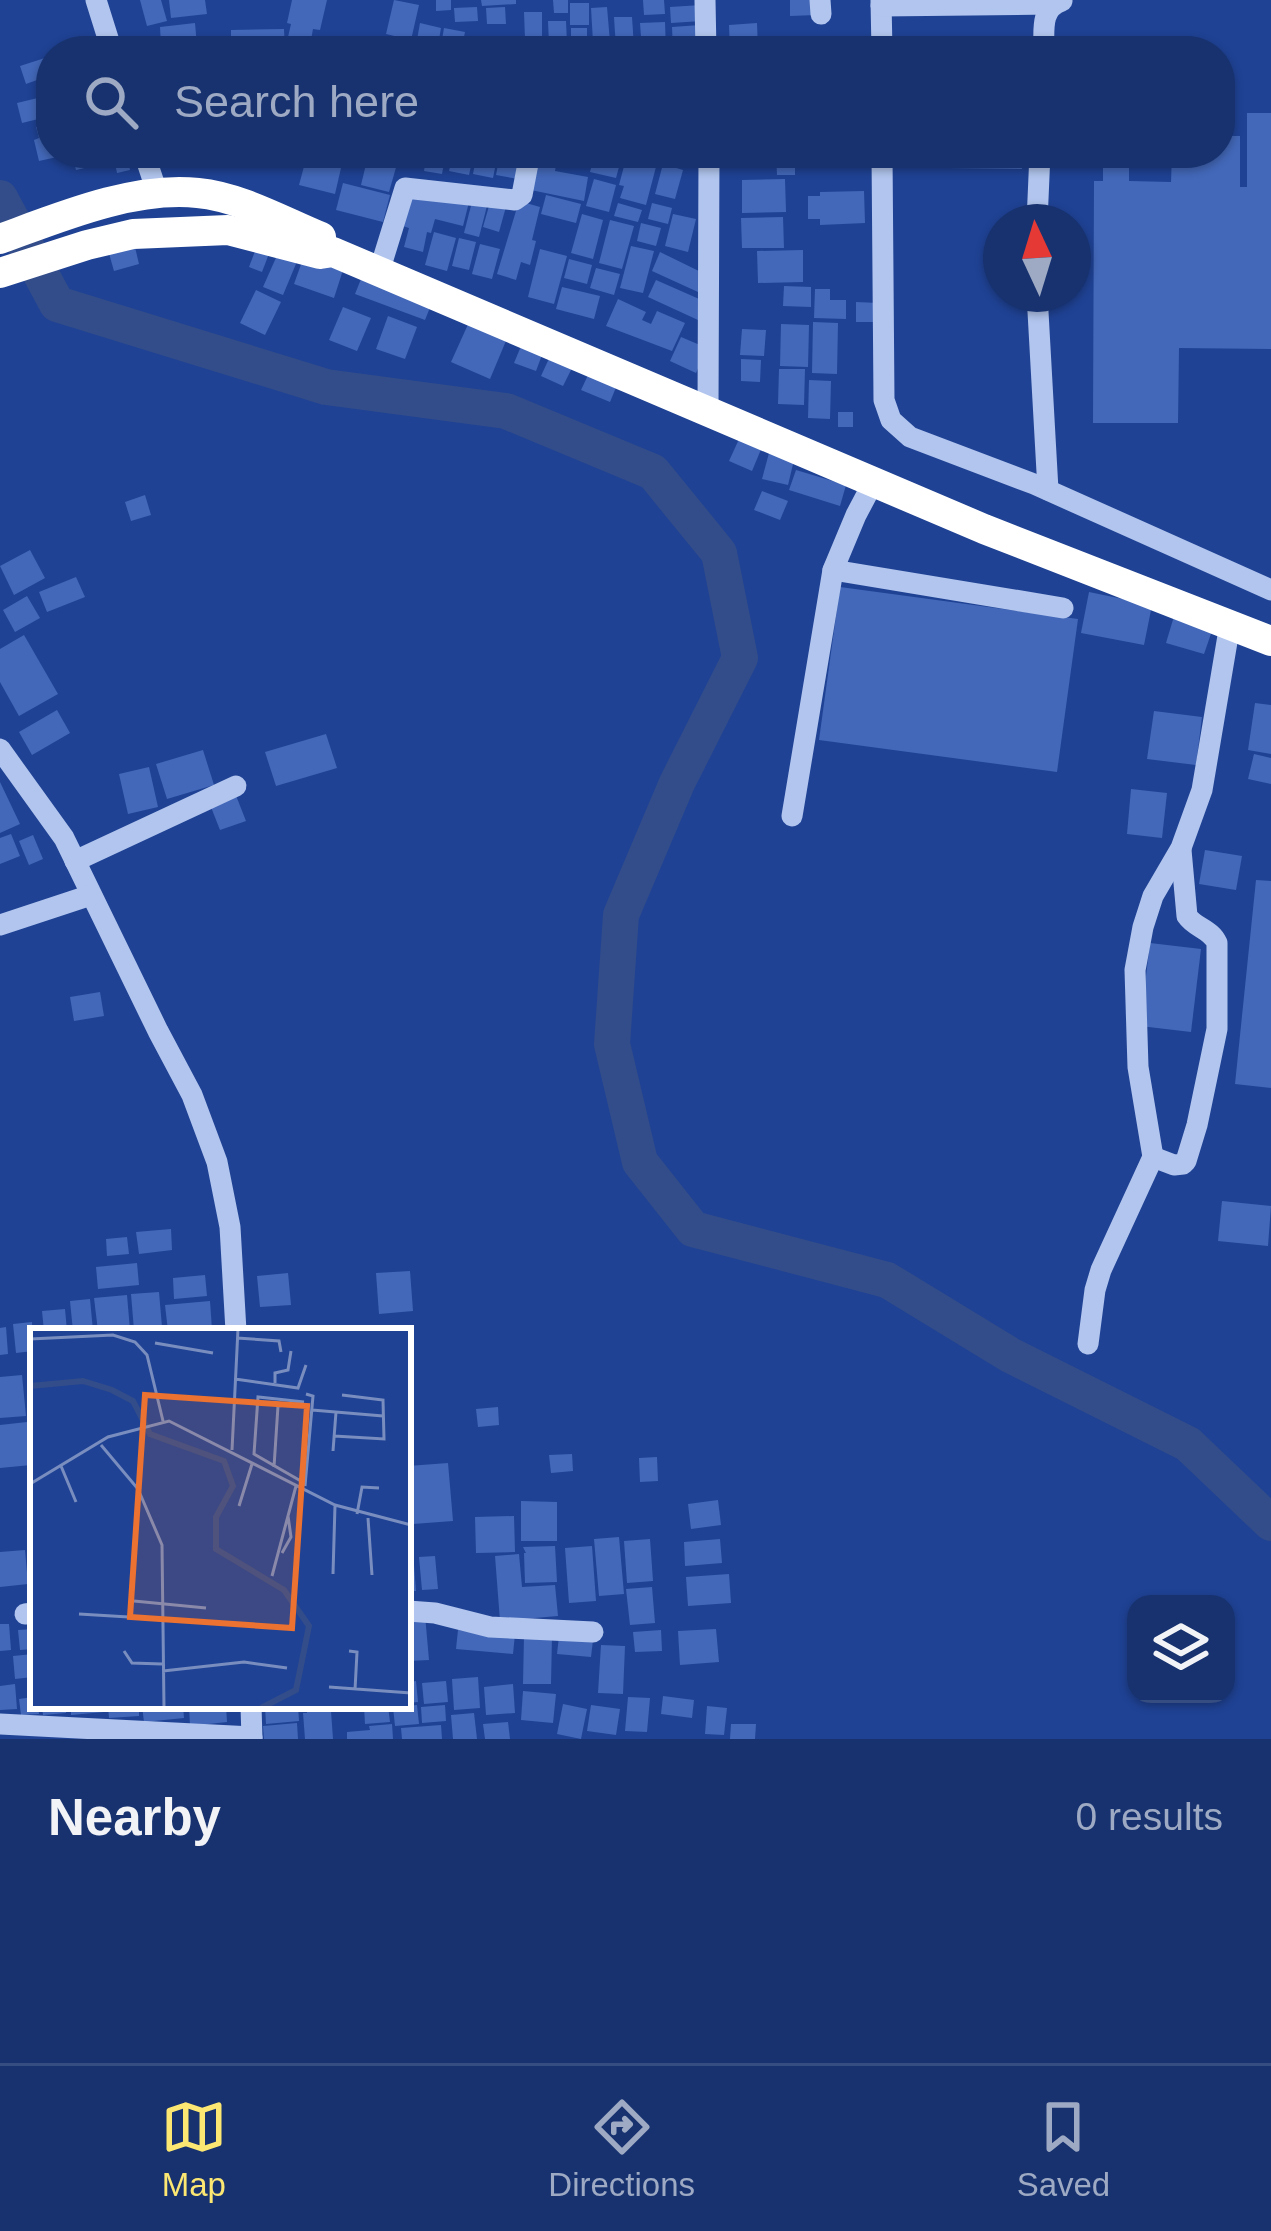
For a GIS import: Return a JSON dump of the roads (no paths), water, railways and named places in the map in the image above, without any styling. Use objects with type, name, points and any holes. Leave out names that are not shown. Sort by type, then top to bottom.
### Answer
[{"type":"highway","points":[[0,239],[75,212],[157,192],[198,192],[325,239],[333,252]]},
{"type":"highway","points":[[0,273],[133,234],[228,230],[320,254],[333,252],[984,529],[1271,641]]},
{"type":"street","points":[[96,0],[107,36]]},
{"type":"street","points":[[705,0],[706,36]]},
{"type":"street","points":[[882,36],[881,3],[1059,2]]},
{"type":"street","points":[[1044,36],[1045,16],[1059,2]]},
{"type":"street","points":[[150,168],[157,192]]},
{"type":"street","points":[[379,272],[405,188],[515,200],[522,195],[527,168]]},
{"type":"street","points":[[708,412],[709,168]]},
{"type":"street","points":[[882,168],[884,400],[891,420],[910,436],[1048,490],[1271,590]]},
{"type":"street","points":[[1038,204],[1039,168]]},
{"type":"street","points":[[1038,312],[1048,490]]},
{"type":"street","points":[[792,817],[832,570],[874,481]]},
{"type":"street","points":[[832,570],[1063,608]]},
{"type":"street","points":[[1088,1344],[1101,1270],[1153,1157],[1138,1067],[1135,970],[1153,896],[1181,848],[1202,790],[1230,625]]},
{"type":"street","points":[[0,749],[64,838],[192,1094],[218,1162],[230,1227],[236,1328]]},
{"type":"street","points":[[75,861],[236,786]]},
{"type":"street","points":[[1153,1157],[1174,1165],[1186,1161],[1217,1029],[1216,943],[1187,916],[1181,848]]},
{"type":"street","points":[[0,925],[91,895]]},
{"type":"street","points":[[411,1611],[490,1627],[593,1632]]},
{"type":"street","points":[[0,1724],[252,1738]]},
{"type":"waterway","points":[[0,198],[57,304],[326,387],[506,411],[653,472],[719,553],[740,658],[677,783],[621,915],[612,1044],[640,1162],[693,1229],[887,1280],[1010,1355],[1188,1444],[1271,1523]]}]
